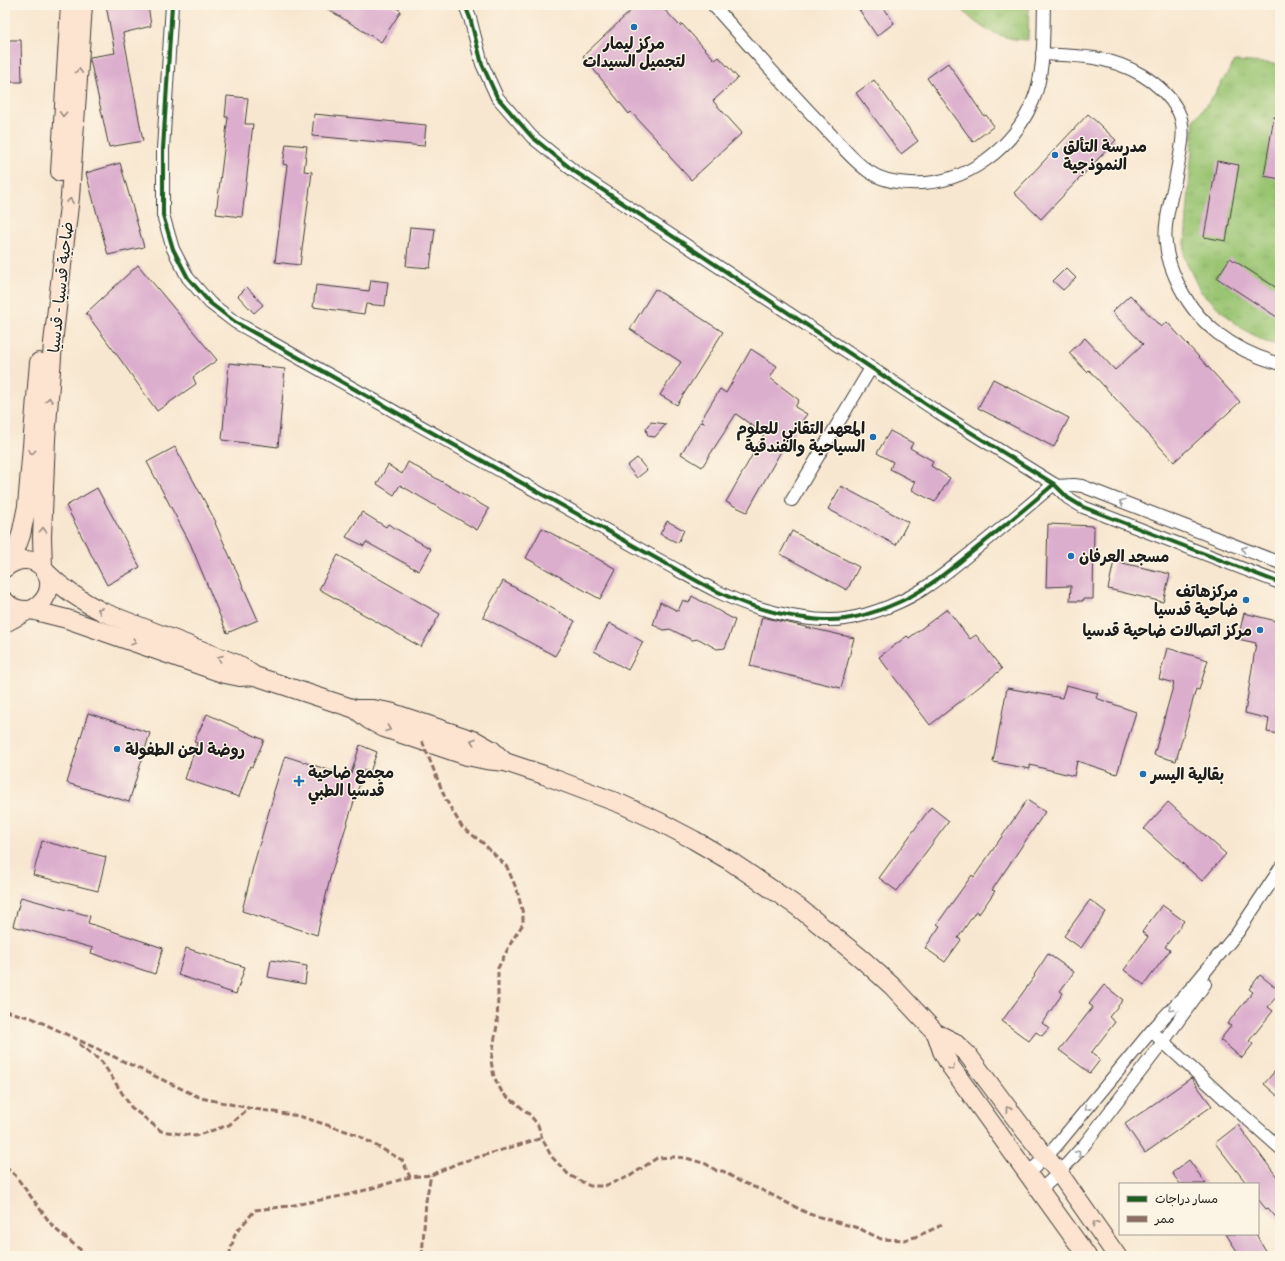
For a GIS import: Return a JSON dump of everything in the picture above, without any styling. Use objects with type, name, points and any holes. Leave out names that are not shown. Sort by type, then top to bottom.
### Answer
[{"type":"main road","name":"ضاحية قدسيا - قدسيا","points":[[8,566],[21,535],[27,506],[41,343],[58,196],[70,5]]},
{"type":"main road","name":"ضاحية قدسيا - قدسيا","points":[[5,623],[39,605],[45,599],[49,590],[49,581],[45,570],[42,537],[46,439],[53,343],[70,197],[83,5]]},
{"type":"main road","points":[[8,566],[19,560],[28,560],[37,563],[72,595],[110,615],[237,664],[254,676],[355,709],[369,720],[384,728],[467,756],[505,762],[583,788],[621,804],[694,840],[730,861],[764,883],[830,932],[892,986],[936,1033],[954,1042],[965,1051],[1046,1157],[1117,1256]]},
{"type":"main road","points":[[5,601],[8,605],[18,609],[30,610],[67,619],[225,674],[240,677],[254,676]]},
{"type":"main road","points":[[936,1033],[946,1059],[1087,1256]]},
{"type":"main road","points":[[1008,1146],[1017,1146],[1020,1144],[1025,1136],[1025,1131]]},
{"type":"main road","points":[[1059,1216],[1065,1204],[1078,1201]]},
{"type":"street","points":[[172,5],[162,149],[163,215],[173,249],[188,278],[210,303],[235,322],[661,561],[720,592],[754,607],[784,615],[817,619],[845,619],[874,611],[901,600],[928,586],[1055,485],[1082,486],[1280,563]]},
{"type":"street","points":[[465,5],[470,18],[482,64],[497,97],[532,137],[574,171],[938,412],[1055,485],[1068,498],[1083,507],[1280,583]]},
{"type":"street","points":[[470,18],[472,5]]},
{"type":"street","points":[[713,5],[805,108],[855,160],[869,171],[885,179],[897,183],[923,184],[945,180],[965,173],[990,158],[1010,139],[1024,120],[1034,99],[1039,76],[1042,54],[1044,5]]},
{"type":"street","points":[[1042,54],[1093,58],[1113,62],[1133,70],[1152,81],[1167,95],[1179,111],[1183,131],[1167,224],[1166,244],[1171,268],[1181,290],[1191,306],[1211,329],[1242,349],[1280,364]]},
{"type":"street","points":[[792,500],[871,368]]},
{"type":"street","points":[[1028,1173],[1046,1157],[1152,1030],[1240,934],[1280,868]]},
{"type":"street","points":[[1040,1190],[1058,1174],[1085,1144],[1163,1042],[1240,934],[1280,884]]},
{"type":"street","points":[[1152,1030],[1222,1097],[1280,1148]]},
{"type":"green space","points":[[959,5],[1029,5],[1028,40],[1008,38],[989,31],[973,20]]},
{"type":"green space","points":[[1235,61],[1280,64],[1280,346],[1263,341],[1237,325],[1200,291],[1184,257],[1194,120],[1214,95]]},
{"type":"building","points":[[106,5],[148,5],[151,26],[123,33],[143,141],[109,147],[90,59],[90,57],[115,53]]},
{"type":"building","points":[[321,5],[392,5],[401,11],[381,42]]},
{"type":"building","points":[[637,5],[660,5],[680,26],[682,24],[715,60],[719,57],[738,78],[713,101],[742,133],[691,180],[669,156],[670,154],[631,112],[629,114],[583,56]]},
{"type":"building","points":[[856,5],[882,5],[894,23],[877,36]]},
{"type":"building","points":[[5,40],[21,40],[22,82],[5,82]]},
{"type":"building","points":[[948,63],[984,116],[986,115],[994,126],[973,142],[927,78]]},
{"type":"building","points":[[874,80],[918,141],[901,154],[856,93]]},
{"type":"building","points":[[227,96],[248,98],[245,124],[253,124],[242,217],[216,214],[228,117],[225,117]]},
{"type":"building","points":[[314,114],[426,125],[424,146],[312,136]]},
{"type":"building","points":[[1088,114],[1116,140],[1041,219],[1014,193]]},
{"type":"building","points":[[1274,117],[1280,117],[1280,179],[1264,176]]},
{"type":"building","points":[[286,144],[307,146],[304,171],[312,172],[300,265],[275,262],[287,165],[283,164]]},
{"type":"building","points":[[1217,161],[1239,165],[1226,241],[1204,237]]},
{"type":"building","points":[[120,163],[144,247],[108,255],[86,173]]},
{"type":"building","points":[[410,227],[435,229],[430,268],[406,266]]},
{"type":"building","points":[[1230,258],[1280,290],[1280,319],[1217,278]]},
{"type":"building","points":[[138,265],[217,360],[193,377],[196,384],[157,411],[86,313]]},
{"type":"building","points":[[1066,268],[1076,278],[1063,290],[1053,281]]},
{"type":"building","points":[[371,280],[388,282],[385,306],[366,304],[364,314],[313,307],[316,285],[369,291]]},
{"type":"building","points":[[247,287],[263,305],[254,313],[238,296]]},
{"type":"building","points":[[655,289],[723,332],[677,405],[660,395],[681,362],[630,329]]},
{"type":"building","points":[[1130,295],[1161,327],[1167,322],[1240,402],[1174,462],[1089,370],[1087,372],[1069,353],[1085,338],[1115,370],[1143,344],[1112,312]]},
{"type":"building","points":[[751,349],[777,366],[770,378],[799,400],[795,407],[807,414],[780,453],[747,512],[726,502],[764,434],[736,414],[702,467],[681,454],[700,422],[705,423],[701,420],[720,389],[726,393]]},
{"type":"building","points":[[229,363],[285,369],[278,447],[222,440]]},
{"type":"building","points":[[993,379],[1069,418],[1054,447],[978,408]]},
{"type":"building","points":[[651,422],[666,424],[655,437],[648,436],[646,429]]},
{"type":"building","points":[[890,431],[913,443],[910,448],[933,461],[931,466],[950,478],[935,502],[912,490],[915,482],[890,469],[893,462],[877,453]]},
{"type":"building","points":[[175,447],[216,522],[215,523],[258,620],[227,633],[190,543],[147,462]]},
{"type":"building","points":[[637,458],[647,470],[637,478],[627,466]]},
{"type":"building","points":[[408,462],[489,509],[477,530],[400,485],[394,495],[377,484],[388,465],[402,474]]},
{"type":"building","points":[[841,486],[908,522],[896,545],[828,509]]},
{"type":"building","points":[[97,488],[140,567],[107,585],[66,506]]},
{"type":"building","points":[[362,512],[386,527],[388,524],[431,549],[419,571],[366,542],[364,546],[346,537]]},
{"type":"building","points":[[667,521],[684,530],[678,543],[660,534]]},
{"type":"building","name":"مسجد العرفان","points":[[1048,524],[1094,526],[1093,599],[1070,601],[1071,586],[1046,587]]},
{"type":"building","points":[[542,528],[616,569],[600,599],[526,558]]},
{"type":"building","points":[[792,531],[859,567],[847,590],[780,554]]},
{"type":"building","points":[[338,555],[440,614],[421,647],[319,589]]},
{"type":"building","points":[[1114,561],[1170,574],[1163,602],[1108,589]]},
{"type":"building","points":[[503,581],[575,621],[555,656],[483,617]]},
{"type":"building","points":[[692,596],[735,620],[725,648],[717,649],[699,639],[692,640],[670,629],[664,630],[653,625],[660,602],[678,611],[683,600],[689,603]]},
{"type":"building","points":[[947,609],[970,639],[976,635],[1002,669],[930,725],[879,657],[907,636],[909,638]]},
{"type":"building","points":[[1244,613],[1280,622],[1280,734],[1267,732],[1269,719],[1245,713],[1256,643],[1238,639]]},
{"type":"building","points":[[762,617],[854,638],[841,688],[750,666]]},
{"type":"building","points":[[609,623],[643,642],[628,670],[594,651]]},
{"type":"building","points":[[1167,648],[1208,660],[1199,690],[1196,689],[1176,761],[1154,755],[1174,683],[1159,679]]},
{"type":"building","points":[[1066,685],[1098,693],[1096,698],[1136,712],[1117,774],[1077,761],[1074,776],[1030,765],[1030,769],[993,762],[1007,688],[1062,698]]},
{"type":"building","points":[[88,713],[150,733],[129,802],[67,783]]},
{"type":"building","points":[[207,714],[264,740],[252,767],[250,766],[239,797],[185,779],[197,743],[194,742]]},
{"type":"building","points":[[360,745],[377,752],[370,772],[364,770],[331,874],[317,935],[242,911],[273,794],[285,756],[350,777]]},
{"type":"building","points":[[1027,800],[1045,812],[992,890],[995,891],[979,914],[976,911],[958,938],[961,940],[945,962],[925,948],[940,926],[937,924],[972,875],[974,877]]},
{"type":"building","points":[[1168,802],[1226,854],[1202,881],[1144,829]]},
{"type":"building","points":[[931,807],[949,821],[897,891],[879,878]]},
{"type":"building","points":[[42,841],[106,857],[98,891],[33,875]]},
{"type":"building","points":[[21,897],[90,916],[88,923],[163,948],[155,974],[91,953],[93,948],[13,926]]},
{"type":"building","points":[[1090,900],[1106,912],[1081,948],[1064,936]]},
{"type":"building","points":[[1162,905],[1184,921],[1165,947],[1170,950],[1144,985],[1124,970],[1148,937],[1142,932]]},
{"type":"building","points":[[186,948],[245,967],[236,994],[178,975]]},
{"type":"building","points":[[1048,954],[1074,972],[1060,991],[1063,993],[1042,1023],[1049,1028],[1042,1036],[1036,1032],[1029,1041],[1002,1021],[1035,976],[1034,975]]},
{"type":"building","points":[[271,960],[307,966],[305,984],[268,977]]},
{"type":"building","points":[[1260,975],[1280,992],[1268,1007],[1273,1011],[1249,1041],[1253,1044],[1242,1058],[1220,1040],[1231,1026],[1227,1024],[1253,992],[1249,989]]},
{"type":"building","points":[[1104,985],[1123,1000],[1109,1017],[1115,1022],[1091,1053],[1100,1060],[1090,1073],[1059,1050],[1093,1007],[1089,1004]]},
{"type":"building","points":[[1280,1065],[1280,1098],[1264,1084]]},
{"type":"building","points":[[1191,1078],[1212,1106],[1145,1153],[1125,1124]]},
{"type":"building","points":[[1238,1125],[1280,1181],[1280,1222],[1259,1200],[1259,1183],[1246,1183],[1215,1143]]},
{"type":"building","points":[[1189,1160],[1205,1183],[1179,1183],[1172,1173]]},
{"type":"building","points":[[1227,1235],[1257,1235],[1266,1252],[1259,1256],[1240,1256]]},
{"type":"marked path","points":[[422,741],[446,800],[462,827],[483,843],[507,867],[517,890],[523,914],[523,924],[513,939],[498,968],[497,1025],[491,1061],[494,1077],[503,1094],[530,1115],[538,1125],[542,1138],[551,1156],[569,1175],[590,1186],[604,1186],[630,1176],[657,1158],[686,1158],[706,1164],[717,1171],[723,1171],[739,1181],[764,1191],[809,1214],[858,1228],[881,1239],[904,1240],[938,1227],[943,1223]]},
{"type":"marked path","points":[[5,1011],[32,1018],[201,1098],[299,1116],[355,1134],[402,1160],[410,1177],[431,1175],[458,1163],[542,1138]]},
{"type":"marked path","points":[[79,1044],[102,1062],[131,1107],[161,1131],[195,1136],[229,1125],[249,1108]]},
{"type":"marked path","points":[[5,1167],[15,1175],[54,1228],[88,1256]]},
{"type":"marked path","points":[[422,1256],[426,1201],[431,1175]]},
{"type":"marked path","points":[[229,1256],[235,1234],[255,1210],[289,1206],[352,1194],[410,1177]]},
{"type":"cycle path","points":[[172,5],[163,149],[163,215],[173,249],[188,278],[210,303],[235,322],[695,580],[743,603],[766,610],[812,619],[845,619],[878,611],[900,602],[935,581],[1054,484]]},
{"type":"cycle path","points":[[465,5],[470,18],[482,64],[497,97],[532,137],[574,171],[938,412],[1054,484],[1068,498],[1083,507],[1280,583]]},
{"type":"place","name":"مركز ليمار لتجميل السيدات","points":[[634,27]]},
{"type":"place","name":"مدرسة التألق النموذجية","points":[[1055,155]]},
{"type":"place","name":"المعهد التقاني للعلوم السياحية والفندقية","points":[[873,437]]},
{"type":"place","name":"مسجد العرفان","points":[[1071,556]]},
{"type":"place","name":"مركزهاتف ضاحية قدسيا","points":[[1246,600]]},
{"type":"place","name":"مركز اتصالات ضاحية قدسيا","points":[[1260,630]]},
{"type":"place","name":"روضة لحن الطفولة","points":[[117,749]]},
{"type":"place","name":"بقالية اليسر","points":[[1143,774]]},
{"type":"place","name":"مجمع ضاحية قدسيا الطبي","points":[[299,781]]}]
